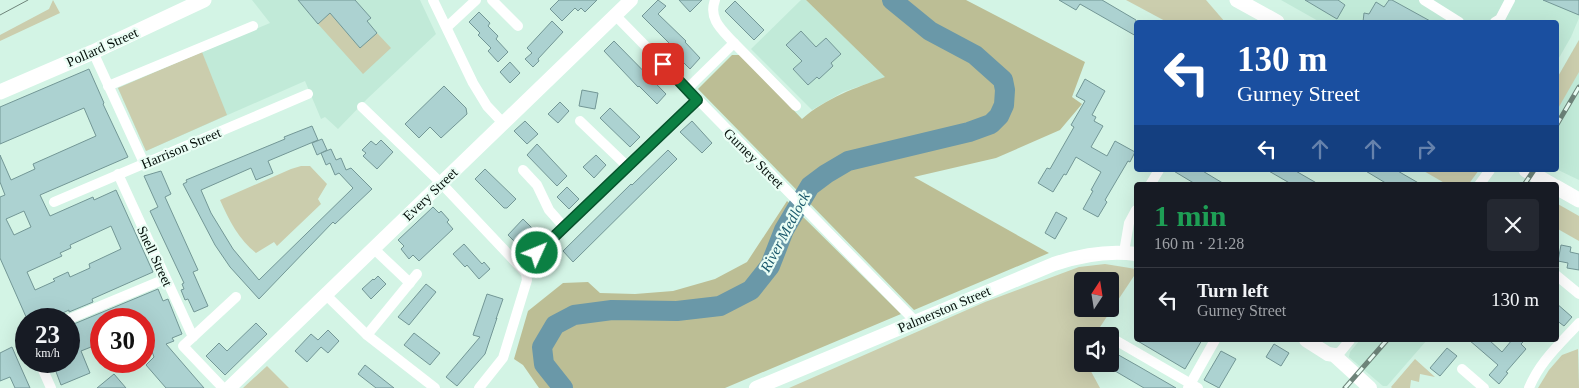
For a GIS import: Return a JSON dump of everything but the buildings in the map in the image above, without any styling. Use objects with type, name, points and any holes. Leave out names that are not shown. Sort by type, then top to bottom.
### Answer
[{"type":"main road","name":"Pollard Street","points":[[0,92],[93,52],[204,0]]},
{"type":"main road","points":[[1244,2],[1274,20]]},
{"type":"main road","points":[[1529,172],[1547,182]]},
{"type":"main road","points":[[1559,189],[1579,200]]},
{"type":"street","points":[[433,0],[473,83],[487,106],[503,123]]},
{"type":"street","points":[[446,27],[476,0]]},
{"type":"street","points":[[492,0],[518,26]]},
{"type":"street","name":"Every Street","points":[[229,388],[631,0]]},
{"type":"street","points":[[716,0],[713,10],[714,19],[734,43],[796,106]]},
{"type":"street","points":[[1424,0],[1457,20]]},
{"type":"street","points":[[1498,20],[1510,0]]},
{"type":"street","name":"Gurney Street","points":[[615,15],[915,321]]},
{"type":"street","points":[[108,86],[253,26]]},
{"type":"street","points":[[687,89],[734,43]]},
{"type":"street","points":[[93,52],[144,163]]},
{"type":"street","name":"Harrison Street","points":[[54,202],[308,94]]},
{"type":"street","points":[[537,253],[697,100]]},
{"type":"street","points":[[362,107],[441,183],[526,273],[527,280],[503,358],[480,388]]},
{"type":"street","points":[[580,121],[627,166]]},
{"type":"street","points":[[524,170],[537,185],[549,210],[564,227]]},
{"type":"street","points":[[1480,182],[1488,172]]},
{"type":"street","name":"Snell Street","points":[[118,174],[193,337]]},
{"type":"street","points":[[1130,253],[1129,223],[1134,214]]},
{"type":"street","points":[[373,248],[410,283]]},
{"type":"street","name":"Palmerston Street","points":[[756,388],[1073,257],[1101,252],[1130,253]]},
{"type":"street","points":[[367,335],[417,274]]},
{"type":"street","points":[[1559,277],[1579,294]]},
{"type":"street","points":[[80,314],[166,279]]},
{"type":"street","points":[[325,294],[367,335],[435,388]]},
{"type":"street","points":[[222,388],[182,346],[236,297]]},
{"type":"street","points":[[1529,388],[1536,372],[1579,323]]},
{"type":"street","points":[[1119,343],[1192,386],[1214,342]]},
{"type":"street","points":[[1309,342],[1338,360],[1370,388]]},
{"type":"street","points":[[1338,360],[1341,351],[1348,342]]},
{"type":"street","points":[[1462,369],[1484,388]]},
{"type":"street","points":[[44,373],[51,388]]},
{"type":"shaded area","points":[[53,0],[60,13],[0,41],[0,35],[49,9]]},
{"type":"shaded area","points":[[252,0],[420,0],[436,34],[338,129],[325,117],[321,119],[305,81],[146,151],[118,88],[270,23]]},
{"type":"shaded area","points":[[801,0],[806,0],[886,77],[843,92],[812,110],[751,49]]},
{"type":"shaded area","points":[[806,0],[966,0],[1085,62],[1072,97],[1082,104],[1060,130],[996,158],[914,177],[1049,253],[914,310],[698,89],[732,55],[741,55],[802,119],[831,99],[885,77]]},
{"type":"shaded area","points":[[1126,0],[1206,0],[1223,20],[1163,20]]},
{"type":"shaded area","points":[[1281,0],[1579,0],[1579,18],[1559,58],[1559,20],[1316,20]]},
{"type":"shaded area","points":[[330,13],[360,48],[377,33],[391,48],[363,74],[318,24]]},
{"type":"shaded area","points":[[1579,40],[1579,180],[1559,170],[1559,75]]},
{"type":"shaded area","points":[[1579,40],[1579,72],[1559,107],[1559,75]]},
{"type":"shaded area","points":[[202,52],[227,115],[146,151],[118,88]]},
{"type":"shaded area","points":[[301,166],[310,166],[327,184],[318,199],[321,204],[277,246],[274,242],[256,253],[240,236],[220,200]]},
{"type":"shaded area","points":[[1425,172],[1478,172],[1470,182],[1443,182]]},
{"type":"shaded area","points":[[787,201],[901,314],[725,388],[539,388],[523,365],[514,359],[528,311],[563,283],[588,282],[600,293],[635,294],[673,291],[715,279],[747,262]]},
{"type":"shaded area","points":[[1559,205],[1579,216],[1579,241],[1559,230]]},
{"type":"shaded area","points":[[1105,264],[1134,269],[1134,276],[1119,298],[1119,272],[1074,272],[1074,318],[1106,318],[1100,327],[1074,327],[1074,372],[1091,372],[1100,388],[789,388],[985,302],[1079,267]]},
{"type":"shaded area","points":[[1358,342],[1425,342],[1387,386],[1383,386],[1349,357],[1350,352]]},
{"type":"shaded area","points":[[1578,349],[1579,388],[1538,388],[1549,370],[1562,355]]},
{"type":"shaded area","points":[[1415,359],[1435,377],[1420,374],[1419,382],[1411,380],[1410,388],[1392,388],[1391,387]]},
{"type":"shaded area","points":[[267,366],[289,388],[243,388]]},
{"type":"waterway","name":"River Medlock","points":[[563,388],[544,364],[542,347],[555,325],[574,315],[612,310],[677,311],[720,306],[751,290],[770,266],[784,230],[810,186],[826,174],[848,161],[969,132],[991,124],[999,116],[1004,105],[1005,90],[1003,80],[975,55],[930,31],[892,0]]},
{"type":"tram line","points":[[0,15],[28,0]]},
{"type":"railway","points":[[1559,121],[1579,87]]},
{"type":"railway","points":[[1526,182],[1533,172]]},
{"type":"railway","points":[[1345,388],[1385,342]]},
{"type":"route","points":[[537,253],[697,100],[663,64]]}]
